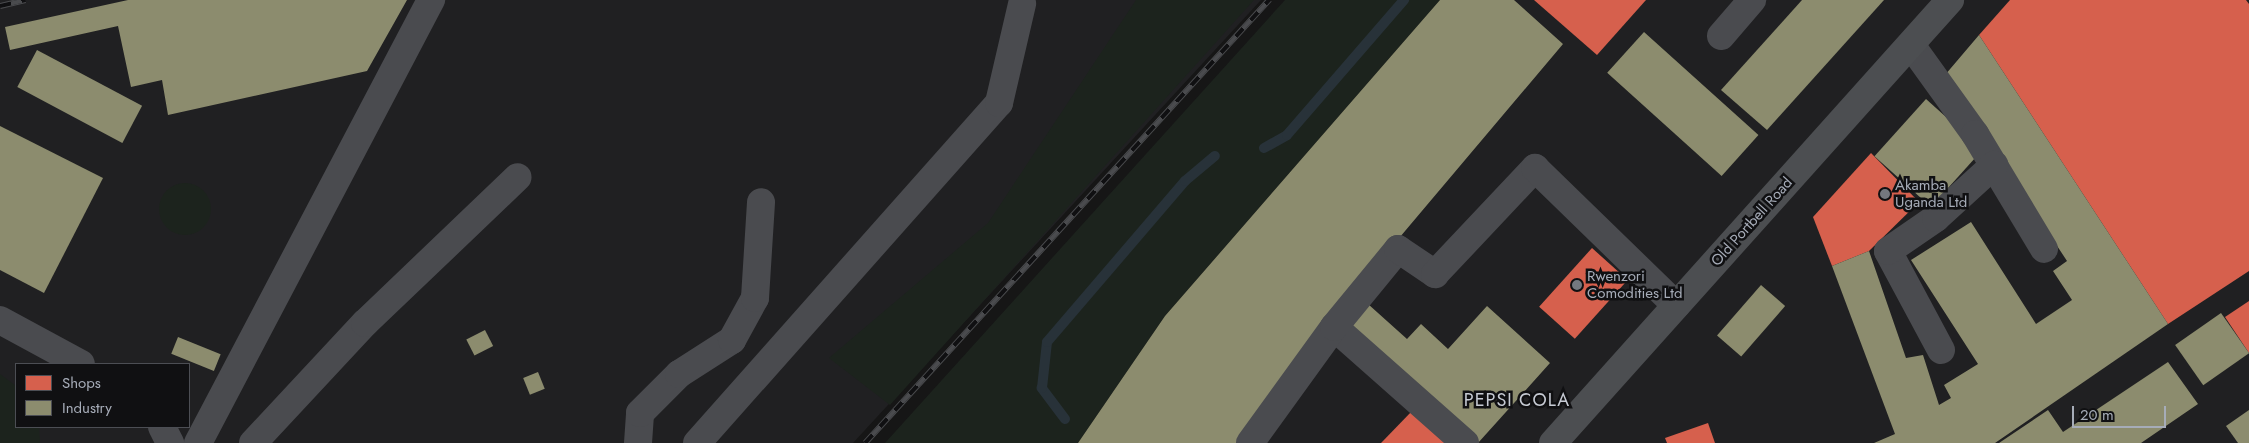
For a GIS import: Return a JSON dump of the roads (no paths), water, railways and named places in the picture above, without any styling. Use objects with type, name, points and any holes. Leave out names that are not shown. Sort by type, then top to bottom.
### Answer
[{"type":"main road","name":"Old Portbell Road","points":[[1553,443],[1950,0]]},
{"type":"lane","points":[[198,443],[431,0]]},
{"type":"lane","points":[[1722,36],[1752,0]]},
{"type":"lane","points":[[697,443],[999,103],[1022,4]]},
{"type":"lane","points":[[1911,45],[1976,134],[2044,249]]},
{"type":"lane","points":[[1941,350],[1888,252],[1936,218],[1994,165]]},
{"type":"lane","points":[[1250,443],[1334,327],[1398,248],[1435,274],[1535,168],[1676,306]]},
{"type":"lane","points":[[253,443],[365,323],[518,177]]},
{"type":"lane","points":[[638,443],[640,413],[679,374],[732,340],[755,298],[762,202]]},
{"type":"lane","points":[[0,320],[79,363]]},
{"type":"lane","points":[[1334,327],[1465,443]]},
{"type":"lane","points":[[162,428],[170,443]]},
{"type":"waterway","points":[[1264,148],[1287,135],[1404,0]]},
{"type":"waterway","points":[[1065,419],[1042,388],[1047,342],[1185,181],[1215,156]]},
{"type":"railway","points":[[0,6],[25,0]]},
{"type":"railway","points":[[865,443],[1269,0]]},
{"type":"place","name":"Akamba Uganda Ltd","points":[[1885,194]]},
{"type":"place","name":"Rwenzori Comodities Ltd","points":[[1577,285]]},
{"type":"district","name":"PEPSI COLA","points":[[1517,400]]}]
